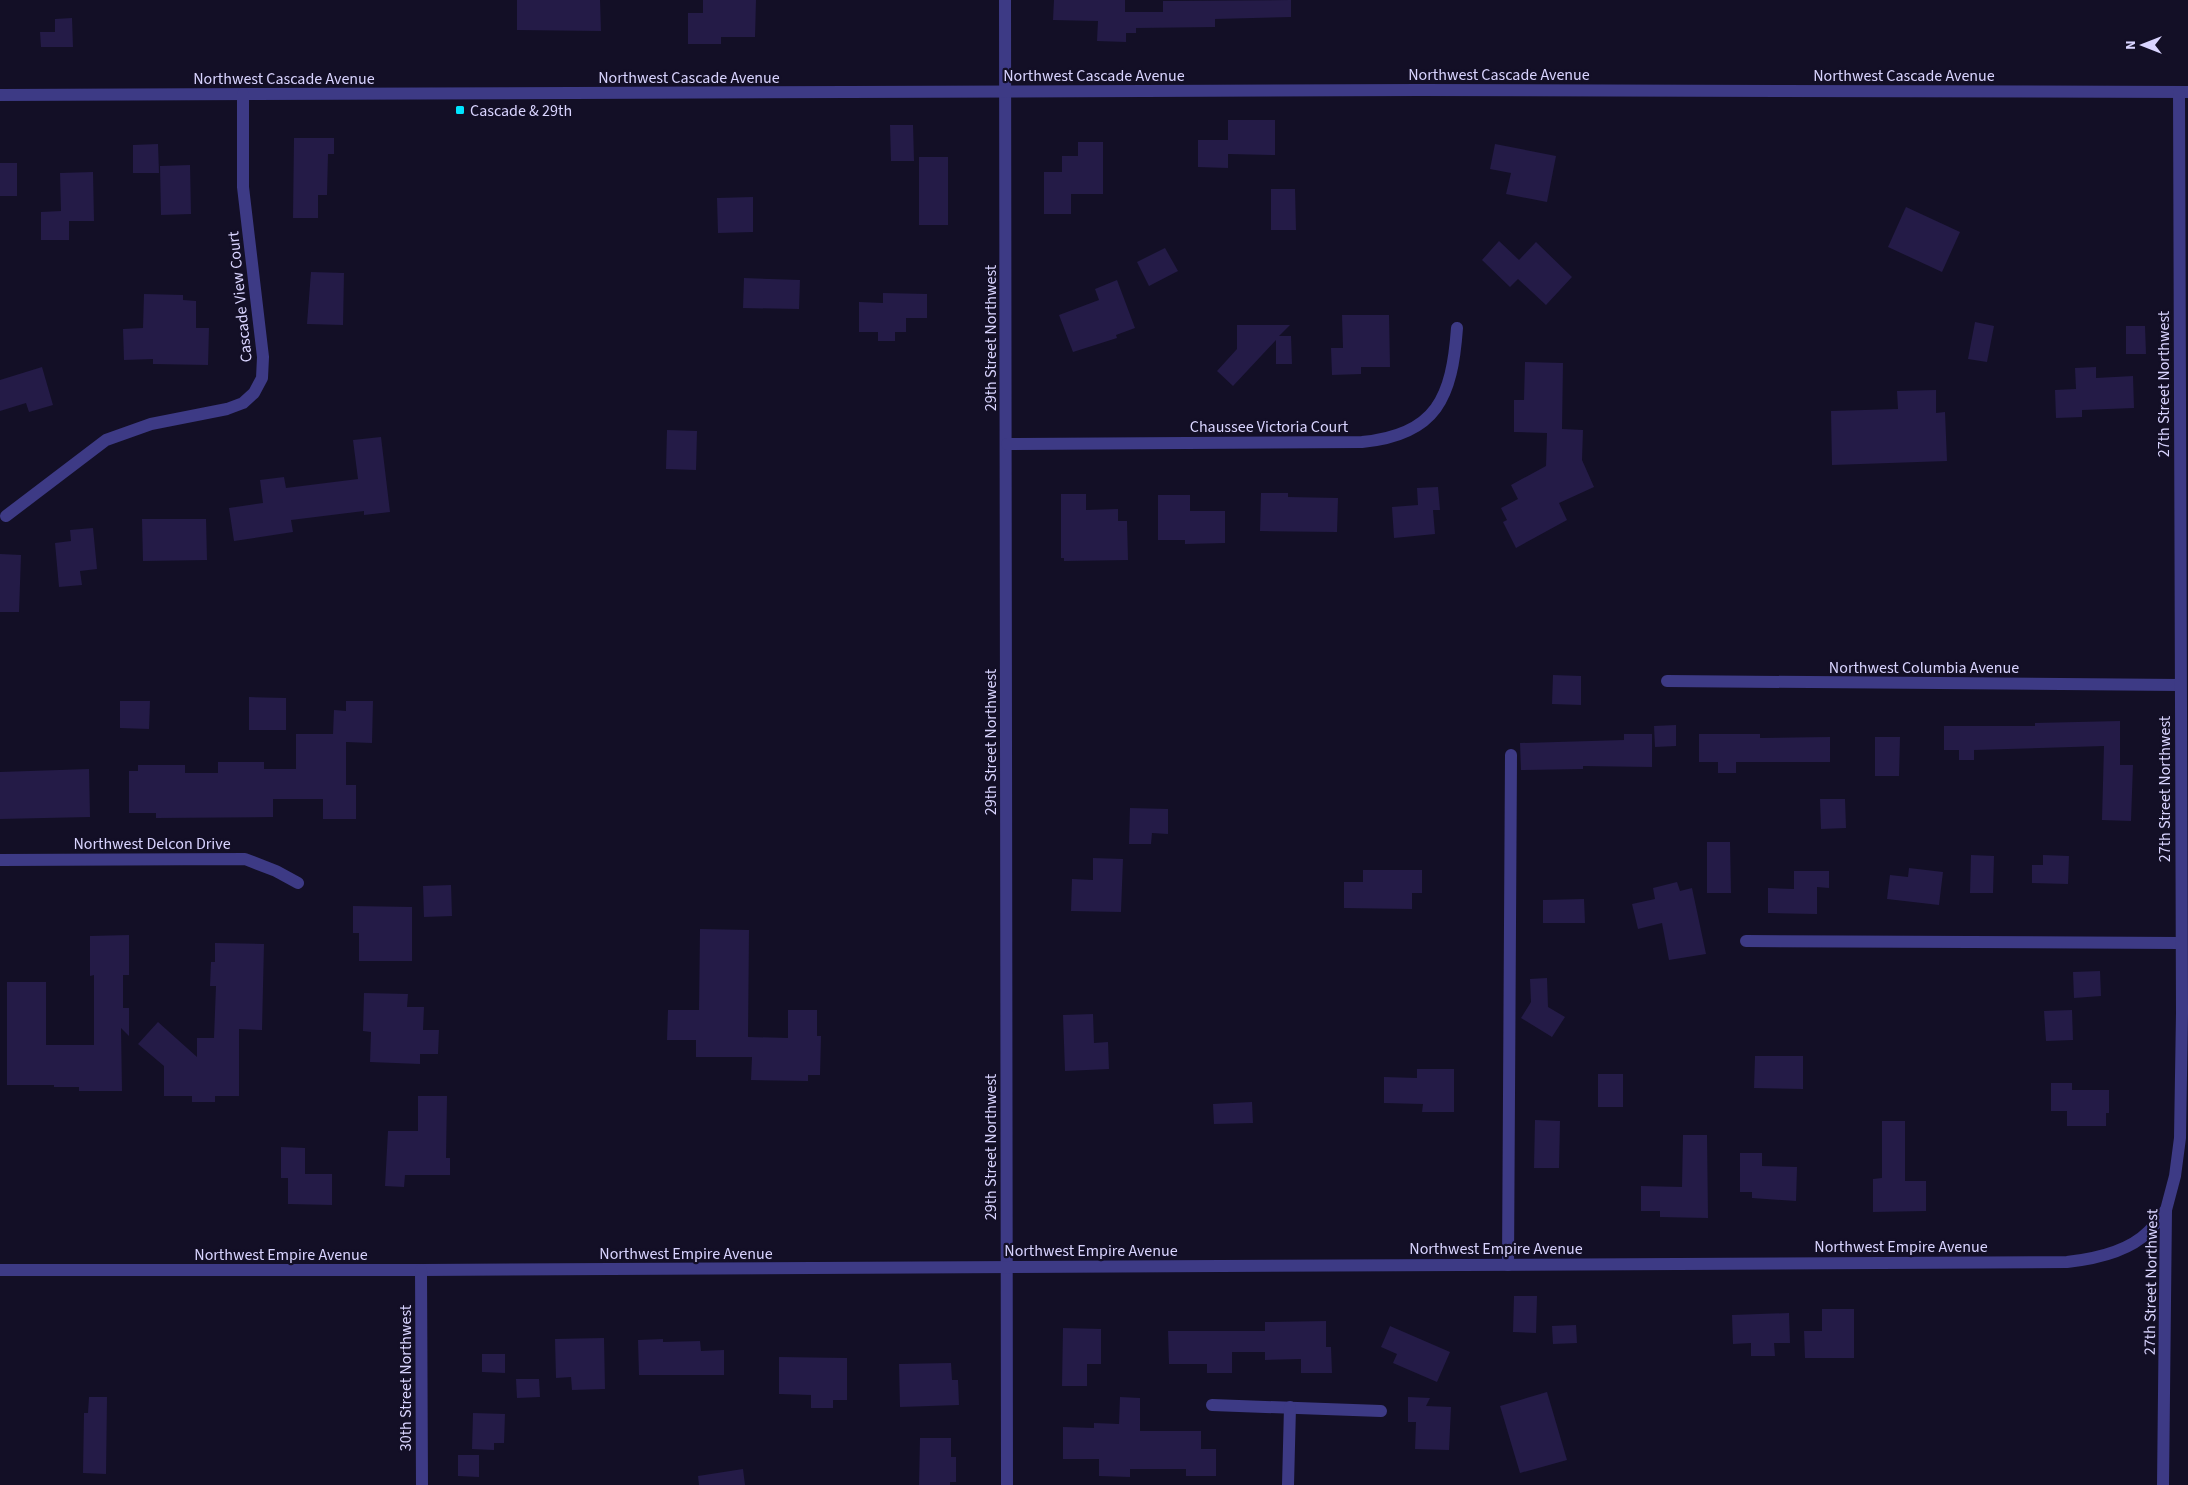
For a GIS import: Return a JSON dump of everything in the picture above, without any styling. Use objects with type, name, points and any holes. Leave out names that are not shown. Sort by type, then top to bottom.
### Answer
[{"type":"street","name":"29th Street Northwest","points":[[1005,0],[1007,1485]]},
{"type":"street","name":"Northwest Cascade Avenue","points":[[0,95],[1420,90],[2184,92]]},
{"type":"street","name":"27th Street Northwest","points":[[2163,1485],[2166,1210],[2176,1176],[2180,1138],[2182,1013],[2180,943],[2180,685],[2184,671],[2184,92]]},
{"type":"street","name":"Cascade View Court","points":[[6,516],[106,440],[151,424],[227,409],[243,403],[254,393],[262,378],[263,356],[243,187],[243,94]]},
{"type":"street","name":"Chaussee Victoria Court","points":[[1007,444],[1362,442],[1386,440],[1410,431],[1434,413],[1446,390],[1455,360],[1457,328]]},
{"type":"street","name":"Northwest Columbia Avenue","points":[[1667,681],[2180,685]]},
{"type":"street","points":[[1508,1264],[1511,755]]},
{"type":"street","name":"Northwest Delcon Drive","points":[[0,860],[246,859],[276,871],[298,883]]},
{"type":"street","points":[[1746,941],[2180,943]]},
{"type":"street","name":"Northwest Empire Avenue","points":[[0,1270],[421,1270],[2067,1262],[2107,1254],[2127,1246],[2147,1233],[2166,1210]]},
{"type":"street","name":"30th Street Northwest","points":[[421,1270],[422,1485]]},
{"type":"street","points":[[1212,1405],[1381,1411]]},
{"type":"street","points":[[1288,1485],[1290,1407]]},
{"type":"building","points":[[517,0],[600,0],[601,31],[517,30]]},
{"type":"building","points":[[703,0],[756,0],[755,37],[721,37],[721,44],[688,44],[688,13],[703,13]]},
{"type":"building","points":[[1054,0],[1125,0],[1125,12],[1163,12],[1163,1],[1291,0],[1291,17],[1215,19],[1215,27],[1136,28],[1136,33],[1126,33],[1126,42],[1097,41],[1098,21],[1053,20]]},
{"type":"building","points":[[72,18],[73,47],[41,47],[40,32],[55,32],[55,19]]},
{"type":"building","points":[[1228,120],[1275,120],[1275,155],[1228,154],[1228,168],[1198,167],[1198,140],[1228,140]]},
{"type":"building","points":[[890,125],[913,125],[914,161],[891,161]]},
{"type":"building","points":[[294,138],[334,138],[334,154],[328,154],[327,195],[318,195],[318,218],[293,218]]},
{"type":"building","points":[[1078,142],[1103,142],[1103,194],[1071,194],[1071,214],[1044,214],[1044,172],[1062,172],[1062,156],[1078,156]]},
{"type":"building","points":[[158,144],[159,173],[133,173],[133,145]]},
{"type":"building","points":[[1495,144],[1556,156],[1547,202],[1506,194],[1511,173],[1490,169]]},
{"type":"building","points":[[919,157],[948,157],[948,225],[919,225]]},
{"type":"building","points":[[0,163],[17,163],[17,196],[0,196]]},
{"type":"building","points":[[190,165],[191,214],[161,215],[160,166]]},
{"type":"building","points":[[93,172],[94,221],[69,221],[69,240],[41,240],[41,212],[61,211],[60,173]]},
{"type":"building","points":[[1271,189],[1295,189],[1296,230],[1271,230]]},
{"type":"building","points":[[753,197],[753,232],[718,233],[717,198]]},
{"type":"building","points":[[1906,207],[1960,232],[1942,272],[1888,247]]},
{"type":"building","points":[[1499,241],[1519,260],[1536,242],[1572,277],[1546,305],[1518,279],[1510,287],[1482,260]]},
{"type":"building","points":[[1165,248],[1178,271],[1149,286],[1137,262]]},
{"type":"building","points":[[311,272],[344,273],[343,325],[307,324]]},
{"type":"building","points":[[744,278],[800,280],[799,309],[743,308]]},
{"type":"building","points":[[1117,280],[1135,328],[1116,335],[1117,338],[1073,352],[1059,315],[1099,300],[1095,289]]},
{"type":"building","points":[[883,293],[927,294],[927,318],[906,318],[906,332],[895,332],[895,341],[878,341],[878,332],[859,332],[859,302],[883,303]]},
{"type":"building","points":[[144,294],[183,295],[183,300],[196,301],[196,328],[209,328],[208,365],[153,364],[153,359],[124,360],[123,329],[143,328]]},
{"type":"building","points":[[1342,315],[1389,315],[1390,367],[1361,367],[1361,374],[1332,375],[1331,348],[1343,348]]},
{"type":"building","points":[[1975,322],[1994,326],[1987,362],[1968,359]]},
{"type":"building","points":[[1237,325],[1290,325],[1279,336],[1291,336],[1292,364],[1276,364],[1276,340],[1233,386],[1217,371],[1237,349]]},
{"type":"building","points":[[2126,326],[2145,326],[2146,354],[2126,354]]},
{"type":"building","points":[[1525,362],[1563,363],[1562,429],[1583,430],[1582,460],[1594,487],[1559,503],[1567,520],[1516,548],[1503,522],[1507,520],[1501,508],[1518,499],[1511,485],[1546,466],[1547,433],[1514,432],[1514,400],[1524,400]]},
{"type":"building","points":[[42,367],[53,405],[29,412],[26,403],[0,411],[0,380]]},
{"type":"building","points":[[2096,367],[2096,378],[2133,376],[2134,408],[2082,410],[2082,417],[2056,418],[2055,390],[2076,389],[2075,368]]},
{"type":"building","points":[[1936,390],[1936,413],[1945,412],[1947,461],[1832,465],[1831,411],[1898,409],[1897,391]]},
{"type":"building","points":[[667,430],[697,431],[696,470],[666,469]]},
{"type":"building","points":[[381,437],[390,512],[364,515],[364,511],[291,520],[293,532],[234,541],[229,508],[263,503],[260,480],[284,477],[286,488],[358,479],[353,440]]},
{"type":"building","points":[[1438,487],[1440,510],[1433,510],[1435,534],[1394,538],[1392,507],[1418,505],[1417,488]]},
{"type":"building","points":[[1261,493],[1288,493],[1288,497],[1338,498],[1337,532],[1260,531]]},
{"type":"building","points":[[1061,494],[1086,494],[1086,510],[1118,509],[1118,521],[1127,521],[1128,560],[1064,561],[1064,558],[1061,558]]},
{"type":"building","points":[[1158,495],[1190,495],[1190,511],[1225,511],[1225,543],[1185,544],[1185,540],[1158,540]]},
{"type":"building","points":[[142,519],[206,519],[207,560],[143,561]]},
{"type":"building","points":[[93,528],[97,569],[80,571],[82,585],[59,587],[55,543],[71,541],[70,530]]},
{"type":"building","points":[[0,554],[21,555],[19,612],[0,612]]},
{"type":"building","points":[[1553,675],[1581,676],[1581,705],[1552,704]]},
{"type":"building","points":[[249,697],[286,698],[286,730],[249,730]]},
{"type":"building","points":[[120,701],[150,701],[149,729],[120,728]]},
{"type":"building","points":[[346,701],[373,701],[372,743],[346,742],[346,785],[356,785],[356,819],[323,819],[323,799],[273,799],[273,817],[156,818],[156,813],[129,813],[129,771],[138,771],[138,765],[185,765],[185,773],[218,773],[218,762],[264,762],[264,769],[296,769],[296,734],[333,734],[334,710],[346,711]]},
{"type":"building","points":[[2120,721],[2120,765],[2133,765],[2131,821],[2102,820],[2104,746],[1974,750],[1974,760],[1959,760],[1959,750],[1944,750],[1944,726],[2035,726],[2035,723]]},
{"type":"building","points":[[1676,725],[1676,746],[1655,747],[1654,726]]},
{"type":"building","points":[[1624,734],[1652,734],[1652,767],[1583,766],[1583,769],[1521,770],[1520,743],[1624,740]]},
{"type":"building","points":[[1699,734],[1760,734],[1760,738],[1830,737],[1830,762],[1736,762],[1736,773],[1718,773],[1718,762],[1699,762]]},
{"type":"building","points":[[1875,737],[1900,737],[1899,776],[1875,776]]},
{"type":"building","points":[[89,769],[90,817],[0,819],[0,772]]},
{"type":"building","points":[[1820,799],[1845,799],[1846,828],[1821,829]]},
{"type":"building","points":[[1130,808],[1168,809],[1168,834],[1152,833],[1151,844],[1129,844]]},
{"type":"building","points":[[1707,842],[1730,842],[1731,893],[1707,893]]},
{"type":"building","points":[[1971,855],[1994,856],[1993,893],[1970,893]]},
{"type":"building","points":[[2043,855],[2069,856],[2068,884],[2032,883],[2032,865],[2043,865]]},
{"type":"building","points":[[1093,858],[1123,859],[1121,912],[1071,911],[1072,879],[1093,880]]},
{"type":"building","points":[[1909,868],[1943,872],[1939,905],[1887,899],[1890,875],[1908,877]]},
{"type":"building","points":[[1363,870],[1422,870],[1422,893],[1412,893],[1412,909],[1344,908],[1344,882],[1363,882]]},
{"type":"building","points":[[1794,871],[1829,871],[1829,888],[1817,887],[1817,914],[1768,913],[1768,888],[1794,889]]},
{"type":"building","points":[[1677,882],[1680,891],[1692,888],[1706,954],[1669,960],[1662,923],[1638,929],[1632,904],[1655,899],[1653,888]]},
{"type":"building","points":[[451,885],[452,916],[424,917],[423,886]]},
{"type":"building","points":[[1584,899],[1585,923],[1543,923],[1543,900]]},
{"type":"building","points":[[353,906],[412,907],[412,961],[359,961],[359,933],[353,933]]},
{"type":"building","points":[[700,929],[749,930],[748,1037],[788,1038],[788,1010],[817,1010],[817,1036],[821,1036],[820,1075],[808,1075],[808,1081],[751,1080],[752,1057],[696,1057],[696,1040],[667,1040],[668,1010],[699,1010]]},
{"type":"building","points":[[129,935],[129,975],[123,975],[123,1008],[129,1008],[129,1036],[121,1028],[122,1091],[79,1091],[79,1087],[54,1087],[54,1085],[7,1085],[7,982],[46,982],[46,1045],[94,1045],[94,975],[90,976],[90,936]]},
{"type":"building","points":[[215,943],[264,944],[262,1030],[239,1029],[239,1096],[215,1096],[215,1102],[192,1102],[192,1096],[164,1096],[164,1066],[138,1044],[158,1022],[197,1057],[197,1038],[214,1038],[216,986],[210,986],[211,962],[215,962]]},
{"type":"building","points":[[2100,971],[2101,996],[2074,998],[2073,972]]},
{"type":"building","points":[[1547,978],[1548,1007],[1565,1017],[1552,1037],[1521,1018],[1531,1002],[1530,979]]},
{"type":"building","points":[[364,993],[408,994],[407,1007],[424,1007],[423,1030],[439,1030],[438,1054],[420,1054],[420,1064],[370,1062],[371,1032],[363,1031]]},
{"type":"building","points":[[2072,1010],[2073,1040],[2046,1041],[2044,1011]]},
{"type":"building","points":[[1093,1014],[1094,1043],[1108,1042],[1109,1069],[1065,1071],[1063,1015]]},
{"type":"building","points":[[1755,1056],[1803,1056],[1803,1089],[1754,1088]]},
{"type":"building","points":[[1417,1069],[1454,1069],[1454,1112],[1422,1112],[1423,1104],[1384,1103],[1384,1077],[1417,1078]]},
{"type":"building","points":[[1598,1074],[1623,1074],[1623,1107],[1598,1107]]},
{"type":"building","points":[[2051,1083],[2072,1083],[2072,1090],[2109,1090],[2109,1113],[2106,1113],[2106,1126],[2067,1126],[2067,1111],[2051,1111]]},
{"type":"building","points":[[418,1096],[447,1096],[446,1158],[450,1158],[450,1175],[405,1175],[404,1187],[385,1186],[388,1131],[418,1131]]},
{"type":"building","points":[[1252,1102],[1253,1123],[1214,1124],[1213,1104]]},
{"type":"building","points":[[1535,1120],[1560,1121],[1559,1168],[1534,1168]]},
{"type":"building","points":[[1882,1121],[1905,1121],[1905,1181],[1926,1181],[1926,1211],[1873,1212],[1873,1179],[1882,1178]]},
{"type":"building","points":[[1683,1135],[1707,1135],[1708,1218],[1660,1217],[1660,1211],[1641,1211],[1641,1186],[1682,1187]]},
{"type":"building","points":[[281,1147],[305,1148],[305,1174],[332,1174],[332,1205],[288,1204],[288,1178],[281,1178]]},
{"type":"building","points":[[1740,1153],[1762,1153],[1762,1166],[1797,1167],[1796,1201],[1752,1198],[1752,1192],[1740,1192]]},
{"type":"building","points":[[1514,1296],[1537,1296],[1536,1333],[1513,1332]]},
{"type":"building","points":[[1822,1309],[1854,1309],[1854,1358],[1805,1358],[1804,1331],[1822,1331]]},
{"type":"building","points":[[1789,1313],[1790,1343],[1774,1343],[1775,1356],[1751,1356],[1751,1343],[1733,1344],[1732,1315]]},
{"type":"building","points":[[1326,1321],[1326,1347],[1331,1347],[1332,1373],[1301,1373],[1301,1359],[1265,1360],[1265,1352],[1232,1352],[1232,1373],[1207,1373],[1207,1364],[1169,1364],[1168,1331],[1265,1331],[1265,1322]]},
{"type":"building","points":[[1576,1325],[1577,1343],[1553,1344],[1552,1326]]},
{"type":"building","points":[[1390,1326],[1450,1352],[1437,1382],[1393,1363],[1397,1354],[1381,1347]]},
{"type":"building","points":[[1063,1328],[1101,1329],[1101,1364],[1087,1364],[1087,1386],[1062,1386]]},
{"type":"building","points":[[604,1338],[605,1389],[572,1390],[571,1377],[556,1378],[555,1339]]},
{"type":"building","points":[[663,1339],[663,1342],[700,1341],[701,1351],[724,1350],[724,1375],[639,1375],[638,1340]]},
{"type":"building","points":[[482,1354],[505,1354],[505,1373],[482,1372]]},
{"type":"building","points":[[779,1357],[847,1358],[847,1400],[833,1400],[833,1408],[811,1408],[811,1395],[779,1394]]},
{"type":"building","points":[[951,1363],[952,1380],[958,1380],[959,1405],[900,1407],[899,1364]]},
{"type":"building","points":[[516,1379],[539,1379],[540,1397],[517,1398]]},
{"type":"building","points":[[1547,1392],[1567,1460],[1520,1473],[1500,1406]]},
{"type":"building","points":[[89,1397],[107,1397],[106,1474],[83,1473],[84,1413],[88,1413]]},
{"type":"building","points":[[1120,1397],[1140,1398],[1140,1431],[1201,1431],[1201,1449],[1216,1449],[1216,1476],[1186,1476],[1186,1469],[1130,1469],[1130,1477],[1099,1476],[1099,1459],[1063,1459],[1063,1427],[1094,1428],[1094,1423],[1119,1424]]},
{"type":"building","points":[[1408,1397],[1430,1398],[1426,1406],[1451,1407],[1449,1450],[1415,1449],[1416,1422],[1408,1422]]},
{"type":"building","points":[[473,1413],[505,1414],[504,1443],[494,1443],[494,1450],[472,1449]]},
{"type":"building","points":[[920,1438],[951,1438],[951,1457],[956,1457],[956,1482],[950,1482],[950,1485],[919,1485]]},
{"type":"building","points":[[458,1455],[479,1455],[479,1477],[458,1476]]},
{"type":"building","points":[[743,1469],[745,1485],[699,1485],[698,1476]]},
{"type":"place","name":"Cascade & 29th","points":[[460,110]]}]
